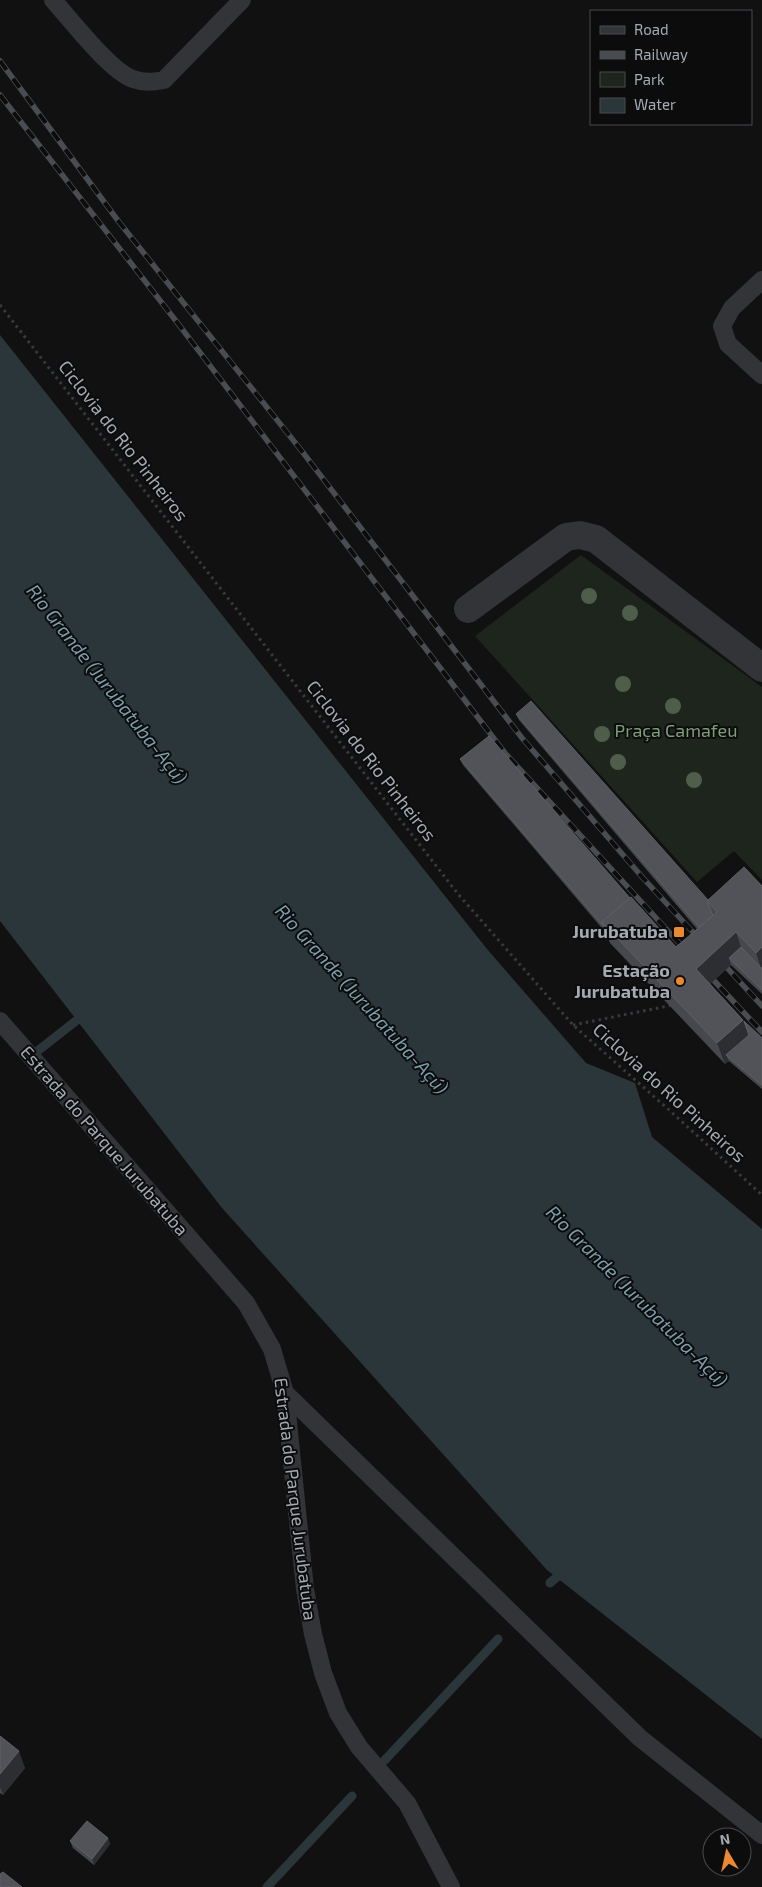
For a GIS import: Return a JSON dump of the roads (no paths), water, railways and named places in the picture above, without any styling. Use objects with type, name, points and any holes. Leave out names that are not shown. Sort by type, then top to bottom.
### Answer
[{"type":"street","points":[[468,609],[566,537],[580,535],[596,539],[762,668]]},
{"type":"lane","points":[[53,0],[110,64],[131,78],[147,83],[164,80],[242,0]]},
{"type":"lane","points":[[762,280],[732,308],[722,326],[728,344],[762,375]]},
{"type":"lane","name":"Estrada do Parque Jurubatuba","points":[[0,1021],[246,1303],[272,1349],[285,1394],[305,1589],[313,1634],[323,1672],[338,1713],[360,1747],[407,1803],[451,1887]]},
{"type":"lane","points":[[285,1394],[640,1738],[762,1835]]},
{"type":"water","name":"Rio Grande (Jurubatuba-Açú)","points":[[0,335],[487,949],[586,1063],[635,1083],[652,1137],[762,1229],[762,1739],[547,1570],[222,1208],[0,921]]},
{"type":"waterway","points":[[35,1053],[86,1013]]},
{"type":"waterway","points":[[550,1583],[565,1570]]},
{"type":"waterway","points":[[384,1761],[498,1639]]},
{"type":"waterway","points":[[267,1887],[352,1796]]},
{"type":"railway","points":[[0,61],[119,222],[301,450],[522,738],[643,878],[702,942]]},
{"type":"railway","points":[[0,95],[176,321],[505,753],[690,955]]},
{"type":"railway","points":[[718,958],[762,1006]]},
{"type":"railway","points":[[705,971],[762,1032]]},
{"type":"place","name":"Jurubatuba","points":[[679,932]]},
{"type":"place","name":"Estação Jurubatuba","points":[[680,981]]},
{"type":"park label","name":"Praça Camafeu","points":[[676,731]]}]
